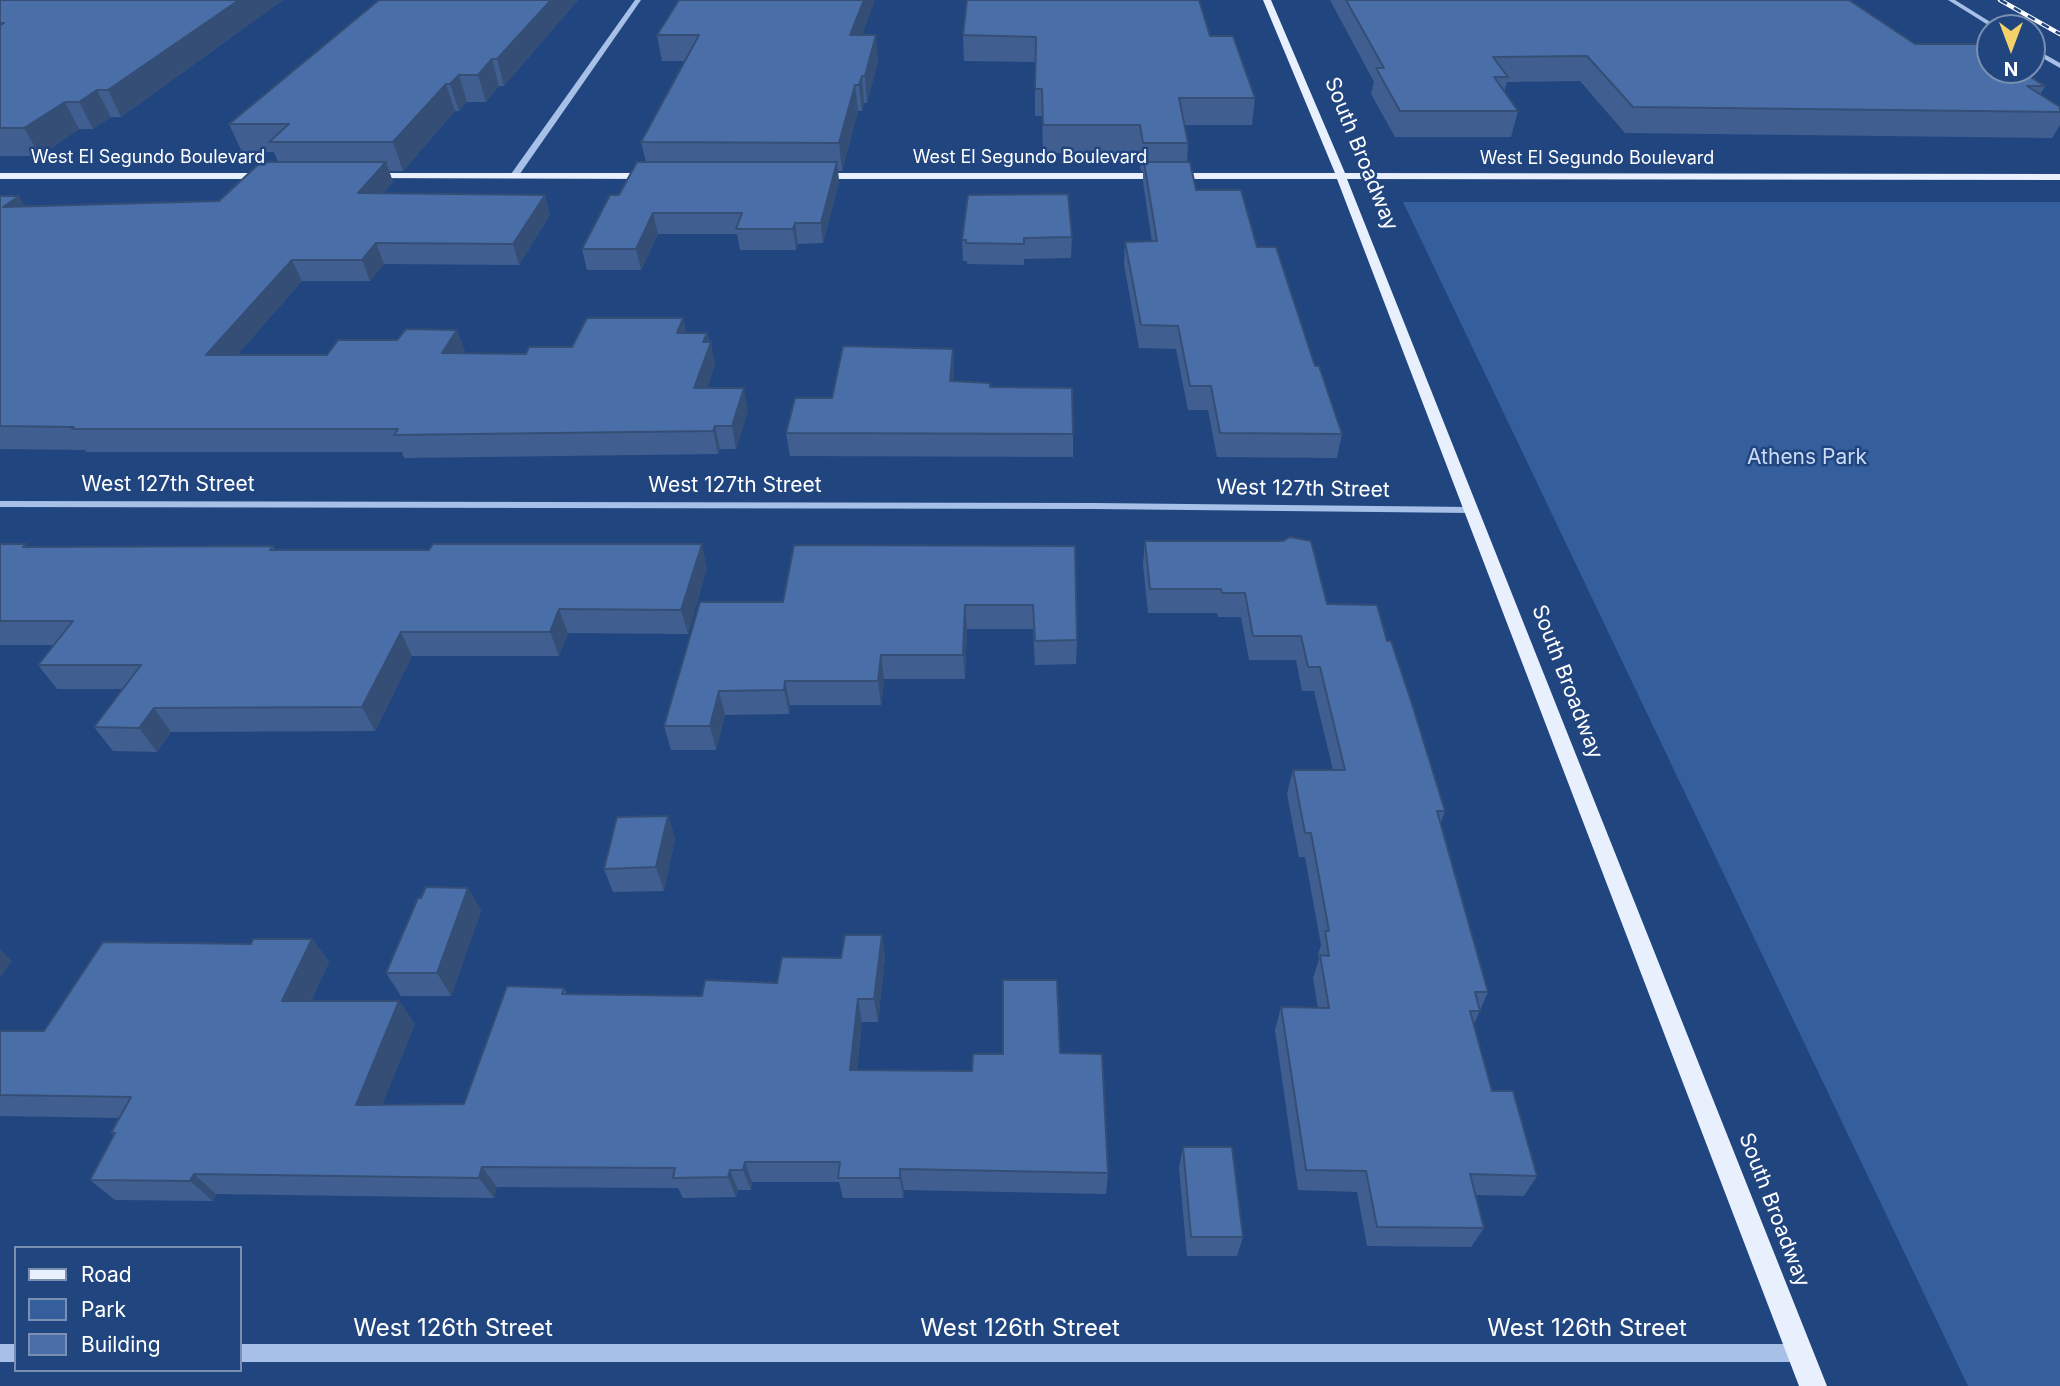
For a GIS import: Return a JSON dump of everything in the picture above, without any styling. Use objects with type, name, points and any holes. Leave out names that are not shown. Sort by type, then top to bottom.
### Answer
[{"type":"main road","name":"South Broadway","points":[[1267,0],[1341,176],[1813,1386]]},
{"type":"main road","name":"West El Segundo Boulevard","points":[[0,176],[276,176]]},
{"type":"main road","points":[[359,176],[668,176]]},
{"type":"main road","name":"West El Segundo Boulevard","points":[[807,176],[2060,177]]},
{"type":"street","points":[[514,176],[638,0]]},
{"type":"street","points":[[1951,0],[1976,15]]},
{"type":"street","name":"West 127th Street","points":[[0,504],[1081,506],[1471,510]]},
{"type":"street","name":"West 126th Street","points":[[242,1353],[1800,1353]]},
{"type":"green space","name":"Athens Park","points":[[1403,202],[2060,202],[2060,1386],[1968,1386]]},
{"type":"building","points":[[0,0],[239,0],[108,90],[97,90],[79,102],[65,102],[24,128],[0,128],[0,25],[4,23],[0,23]]},
{"type":"building","points":[[379,0],[551,0],[497,59],[492,59],[478,75],[459,75],[450,84],[446,84],[393,142],[269,142],[289,124],[229,124]]},
{"type":"building","points":[[679,0],[864,0],[850,35],[876,35],[865,76],[862,76],[859,85],[855,85],[839,143],[641,142],[699,35],[657,35]]},
{"type":"building","points":[[967,0],[1199,0],[1210,36],[1233,36],[1255,98],[1179,98],[1188,143],[1143,143],[1140,125],[1043,125],[1042,89],[1035,89],[1036,37],[963,35]]},
{"type":"building","points":[[1346,0],[1849,0],[1915,44],[1976,44],[1976,84],[2042,84],[2045,86],[2027,86],[2060,107],[2060,112],[1633,107],[1587,56],[1493,57],[1508,77],[1494,77],[1518,111],[1400,111],[1376,68],[1384,68]]},
{"type":"building","points":[[261,162],[386,162],[358,193],[545,195],[513,244],[376,243],[362,260],[292,260],[206,355],[327,355],[338,340],[397,340],[406,329],[457,330],[442,353],[526,354],[529,347],[572,347],[587,318],[683,318],[677,333],[707,333],[703,342],[711,342],[694,388],[744,388],[732,426],[715,426],[713,431],[394,435],[398,429],[72,429],[74,427],[0,426],[0,196],[19,196],[3,207],[219,201]]},
{"type":"building","points":[[637,162],[837,162],[821,223],[795,223],[793,229],[736,229],[742,213],[653,213],[636,249],[582,249],[610,195],[619,195]]},
{"type":"building","points":[[1144,162],[1190,162],[1196,190],[1241,190],[1257,247],[1276,247],[1315,366],[1319,366],[1342,434],[1220,433],[1211,386],[1190,386],[1178,326],[1141,325],[1125,242],[1157,241]]},
{"type":"building","points":[[1068,194],[1072,237],[1024,238],[1024,244],[966,243],[966,240],[962,240],[968,195]]},
{"type":"building","points":[[843,346],[953,349],[950,381],[990,383],[990,387],[1072,388],[1073,434],[786,433],[795,398],[832,398]]},
{"type":"building","points":[[1290,537],[1311,541],[1327,604],[1377,605],[1387,641],[1391,641],[1413,707],[1445,811],[1437,811],[1488,992],[1475,992],[1480,1011],[1470,1011],[1492,1091],[1513,1091],[1537,1176],[1470,1174],[1484,1228],[1377,1227],[1366,1171],[1306,1170],[1281,1007],[1329,1008],[1320,955],[1329,956],[1325,931],[1329,931],[1311,833],[1305,833],[1293,770],[1345,770],[1320,667],[1308,667],[1301,636],[1253,636],[1245,593],[1222,593],[1221,589],[1150,589],[1145,541],[1283,541]]},
{"type":"building","points":[[0,544],[26,544],[23,547],[273,546],[270,550],[429,550],[433,544],[702,544],[681,610],[559,609],[550,632],[401,632],[362,707],[154,708],[139,728],[94,727],[141,665],[38,665],[73,621],[0,621]]},
{"type":"building","points":[[794,545],[1075,546],[1077,640],[1035,641],[1033,605],[965,605],[963,655],[881,655],[878,681],[785,681],[784,690],[719,691],[710,726],[664,726],[700,602],[783,602]]},
{"type":"building","points":[[668,816],[656,867],[604,869],[617,817]]},
{"type":"building","points":[[426,887],[468,888],[437,973],[386,973],[418,898],[421,898]]},
{"type":"building","points":[[845,935],[882,935],[874,999],[858,999],[850,1070],[972,1071],[973,1054],[1003,1054],[1003,980],[1057,980],[1060,1053],[1102,1054],[1108,1173],[900,1169],[900,1178],[838,1178],[840,1162],[745,1162],[743,1170],[730,1170],[728,1177],[673,1178],[675,1168],[482,1167],[479,1178],[194,1174],[190,1181],[90,1180],[131,1097],[0,1095],[0,1031],[44,1031],[103,942],[251,944],[253,939],[312,939],[282,1001],[399,1001],[356,1105],[464,1104],[507,986],[564,988],[562,994],[702,996],[705,980],[777,983],[782,957],[841,958]]},
{"type":"building","points":[[1183,1147],[1232,1147],[1243,1237],[1191,1237]]},
{"type":"railway","points":[[2000,0],[2060,34]]}]
